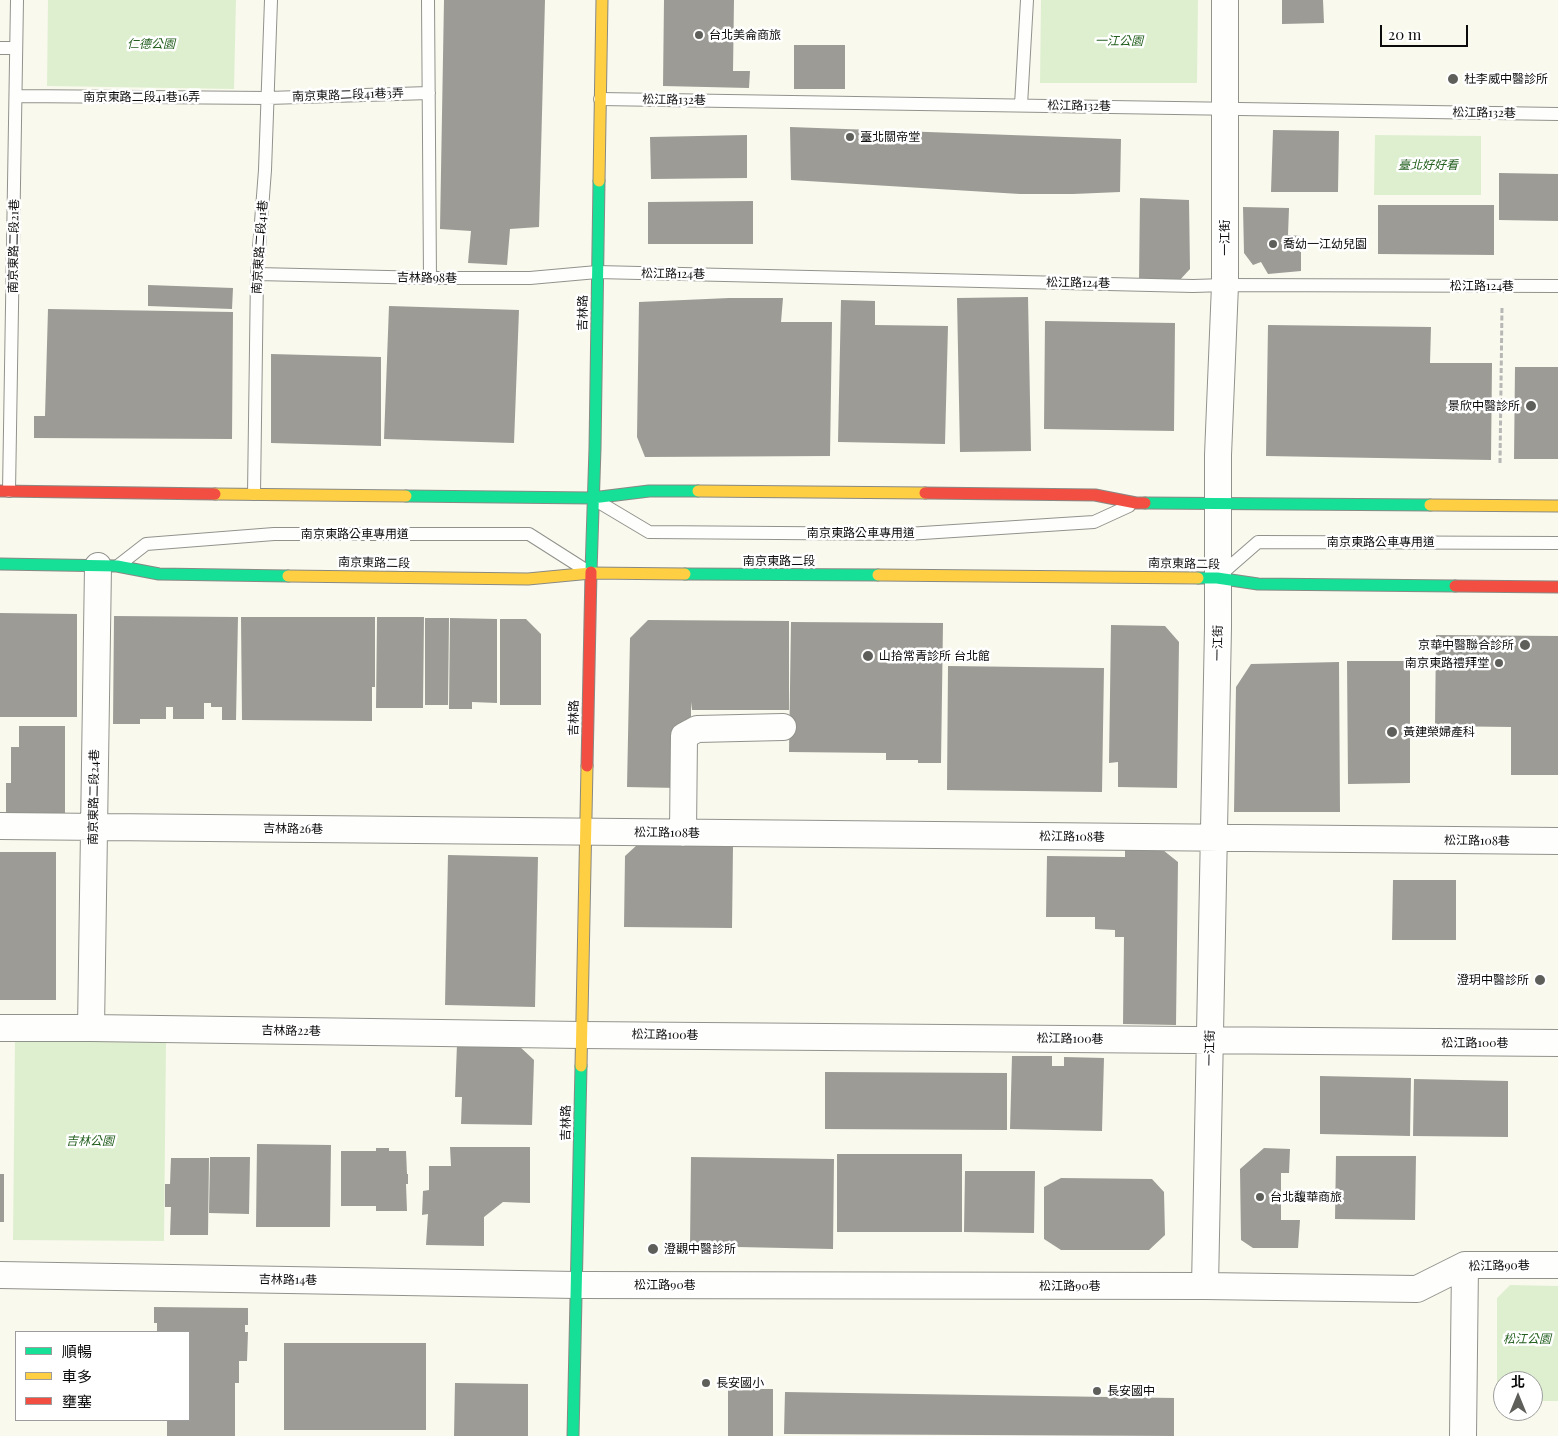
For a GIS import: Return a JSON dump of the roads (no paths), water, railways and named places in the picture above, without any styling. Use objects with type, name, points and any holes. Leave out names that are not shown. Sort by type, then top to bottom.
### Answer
[{"type":"main road","name":"吉林路","points":[[573,1436],[602,0]]},
{"type":"main road","points":[[5,491],[592,498],[649,491],[1095,495],[1136,503],[1558,506]]},
{"type":"main road","name":"南京東路二段","points":[[0,564],[108,566],[159,574],[528,578],[591,573],[1217,578],[1258,584],[1558,587]]},
{"type":"street","name":"一江街","points":[[1206,1286],[1218,637],[1217,503],[1225,285],[1225,0]]},
{"type":"street","name":"南京東路二段24巷","points":[[91,1028],[94,827],[108,566]]},
{"type":"street","points":[[683,833],[684,736],[697,729],[783,727]]},
{"type":"street","name":"吉林路26巷","points":[[0,826],[586,832]]},
{"type":"street","name":"松江路108巷","points":[[586,832],[1558,842]]},
{"type":"street","name":"吉林路22巷","points":[[0,1028],[581,1034]]},
{"type":"street","name":"松江路100巷","points":[[581,1034],[1558,1043]]},
{"type":"street","points":[[1463,1436],[1465,1265]]},
{"type":"street","name":"松江路90巷","points":[[576,1285],[1206,1286],[1417,1290],[1465,1265],[1558,1265]]},
{"type":"street","name":"吉林路14巷","points":[[0,1275],[576,1285]]},
{"type":"lane","name":"南京東路二段21巷","points":[[5,491],[13,264],[17,0]]},
{"type":"lane","name":"南京東路二段41巷","points":[[254,494],[257,274],[265,170],[271,0]]},
{"type":"lane","points":[[428,0],[430,278]]},
{"type":"lane","points":[[1021,105],[1027,0]]},
{"type":"lane","points":[[0,48],[16,48]]},
{"type":"lane","name":"南京東路二段41巷3弄","points":[[268,98],[429,93]]},
{"type":"lane","name":"南京東路二段41巷16弄","points":[[16,96],[268,98]]},
{"type":"lane","name":"松江路132巷","points":[[600,99],[1558,114]]},
{"type":"lane","points":[[0,264],[13,264]]},
{"type":"lane","name":"吉林路98巷","points":[[257,274],[530,278],[597,272]]},
{"type":"lane","name":"松江路124巷","points":[[597,272],[1194,286],[1558,286]]},
{"type":"lane","name":"南京東路公車專用道","points":[[592,498],[649,532],[669,533],[927,533],[1094,522],[1136,503]]},
{"type":"lane","name":"南京東路公車專用道","points":[[108,566],[146,544],[264,535],[529,534],[591,573]]},
{"type":"lane","name":"南京東路公車專用道","points":[[1217,578],[1258,542],[1558,543]]},
{"type":"place","name":"台北美侖商旅","points":[[699,35]]},
{"type":"place","name":"杜李威中醫診所","points":[[1453,79]]},
{"type":"place","name":"臺北關帝堂","points":[[850,137]]},
{"type":"place","name":"喬幼一江幼兒園","points":[[1273,244]]},
{"type":"place","name":"景欣中醫診所","points":[[1531,406]]},
{"type":"place","name":"京華中醫聯合診所","points":[[1525,645]]},
{"type":"place","name":"山拾常青診所 台北館","points":[[868,656]]},
{"type":"place","name":"南京東路禮拜堂","points":[[1499,663]]},
{"type":"place","name":"黃建榮婦產科","points":[[1392,732]]},
{"type":"place","name":"澄玥中醫診所","points":[[1540,980]]},
{"type":"place","name":"台北馥華商旅","points":[[1260,1197]]},
{"type":"place","name":"澄觀中醫診所","points":[[653,1249]]},
{"type":"place","name":"長安國小","points":[[706,1383]]},
{"type":"place","name":"長安國中","points":[[1097,1391]]},
{"type":"park label","name":"一江公園","points":[[1119,41]]},
{"type":"park label","name":"仁德公園","points":[[151,44]]},
{"type":"park label","name":"臺北好好看","points":[[1428,165]]},
{"type":"park label","name":"吉林公園","points":[[90,1141]]},
{"type":"park label","name":"松江公園","points":[[1527,1339]]}]
